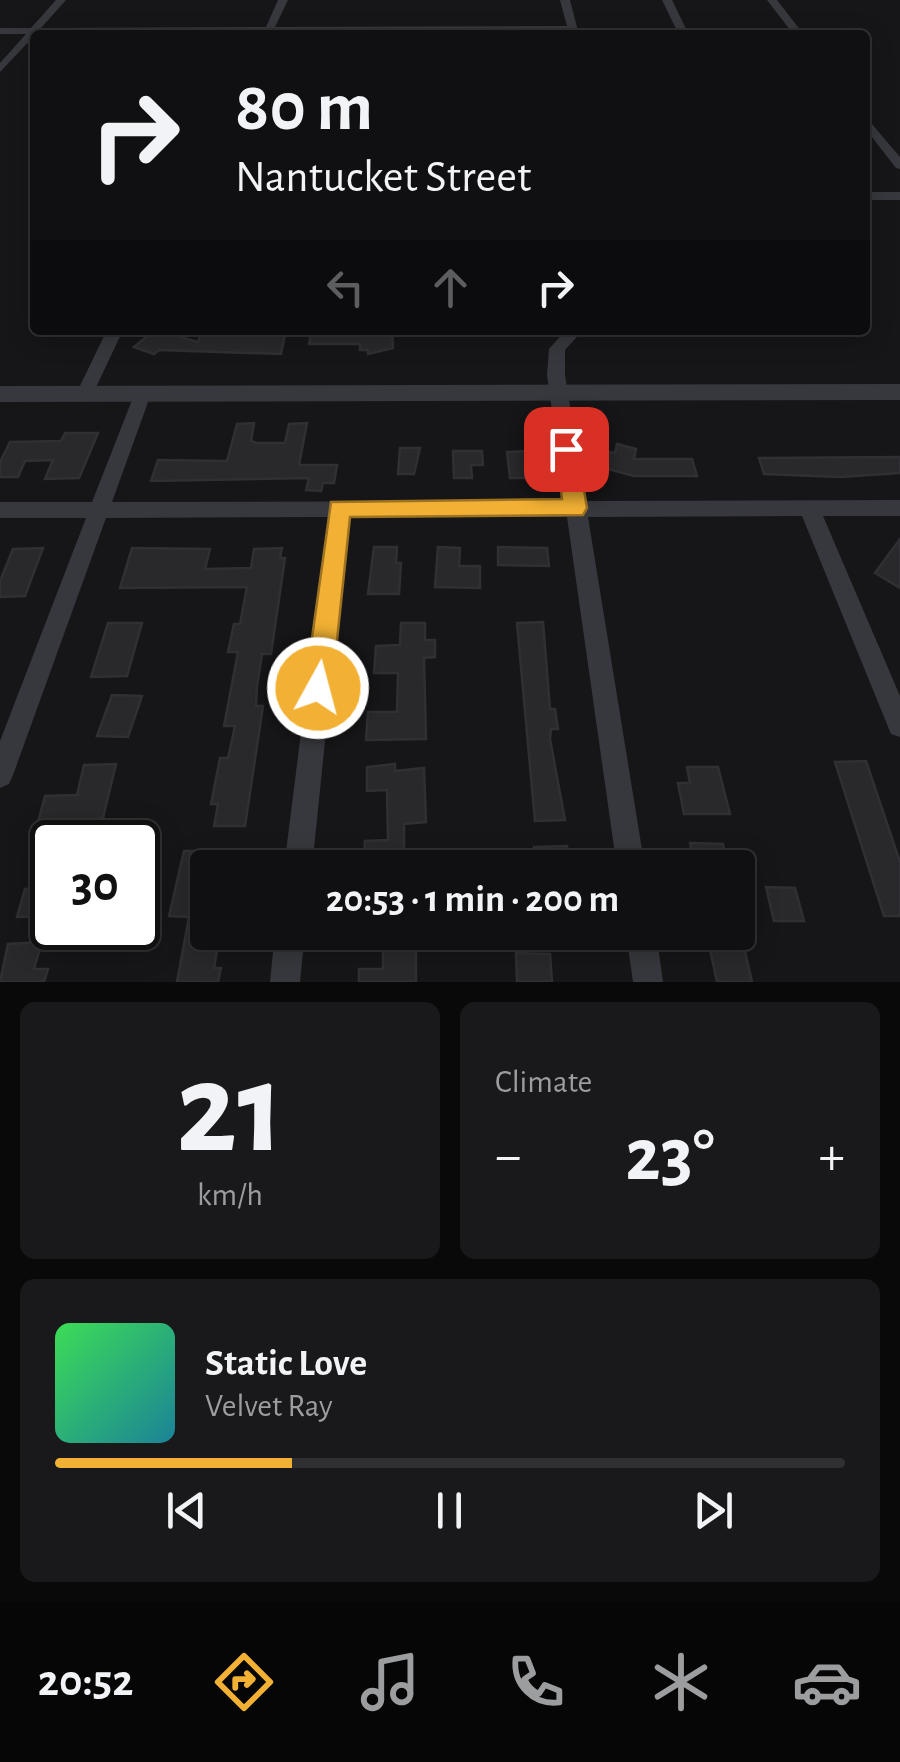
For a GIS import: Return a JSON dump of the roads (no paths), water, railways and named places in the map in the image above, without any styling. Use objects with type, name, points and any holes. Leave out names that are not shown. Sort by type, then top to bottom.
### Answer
[{"type":"street","points":[[0,30],[36,30],[61,0]]},
{"type":"street","points":[[270,30],[284,0]]},
{"type":"street","points":[[565,0],[572,30]]},
{"type":"street","points":[[666,0],[681,30]]},
{"type":"street","points":[[772,0],[795,30]]},
{"type":"street","points":[[0,69],[30,36]]},
{"type":"street","points":[[870,127],[900,166]]},
{"type":"street","points":[[870,196],[900,196]]},
{"type":"street","points":[[86,394],[113,335]]},
{"type":"street","points":[[570,335],[557,349],[558,393],[628,850]]},
{"type":"street","points":[[0,394],[900,392]]},
{"type":"street","points":[[0,775],[142,394]]},
{"type":"street","points":[[300,850],[339,508]]},
{"type":"street","points":[[809,508],[900,725]]},
{"type":"street","points":[[0,510],[900,508]]},
{"type":"street","points":[[285,982],[288,950]]},
{"type":"street","points":[[644,950],[648,982]]}]
